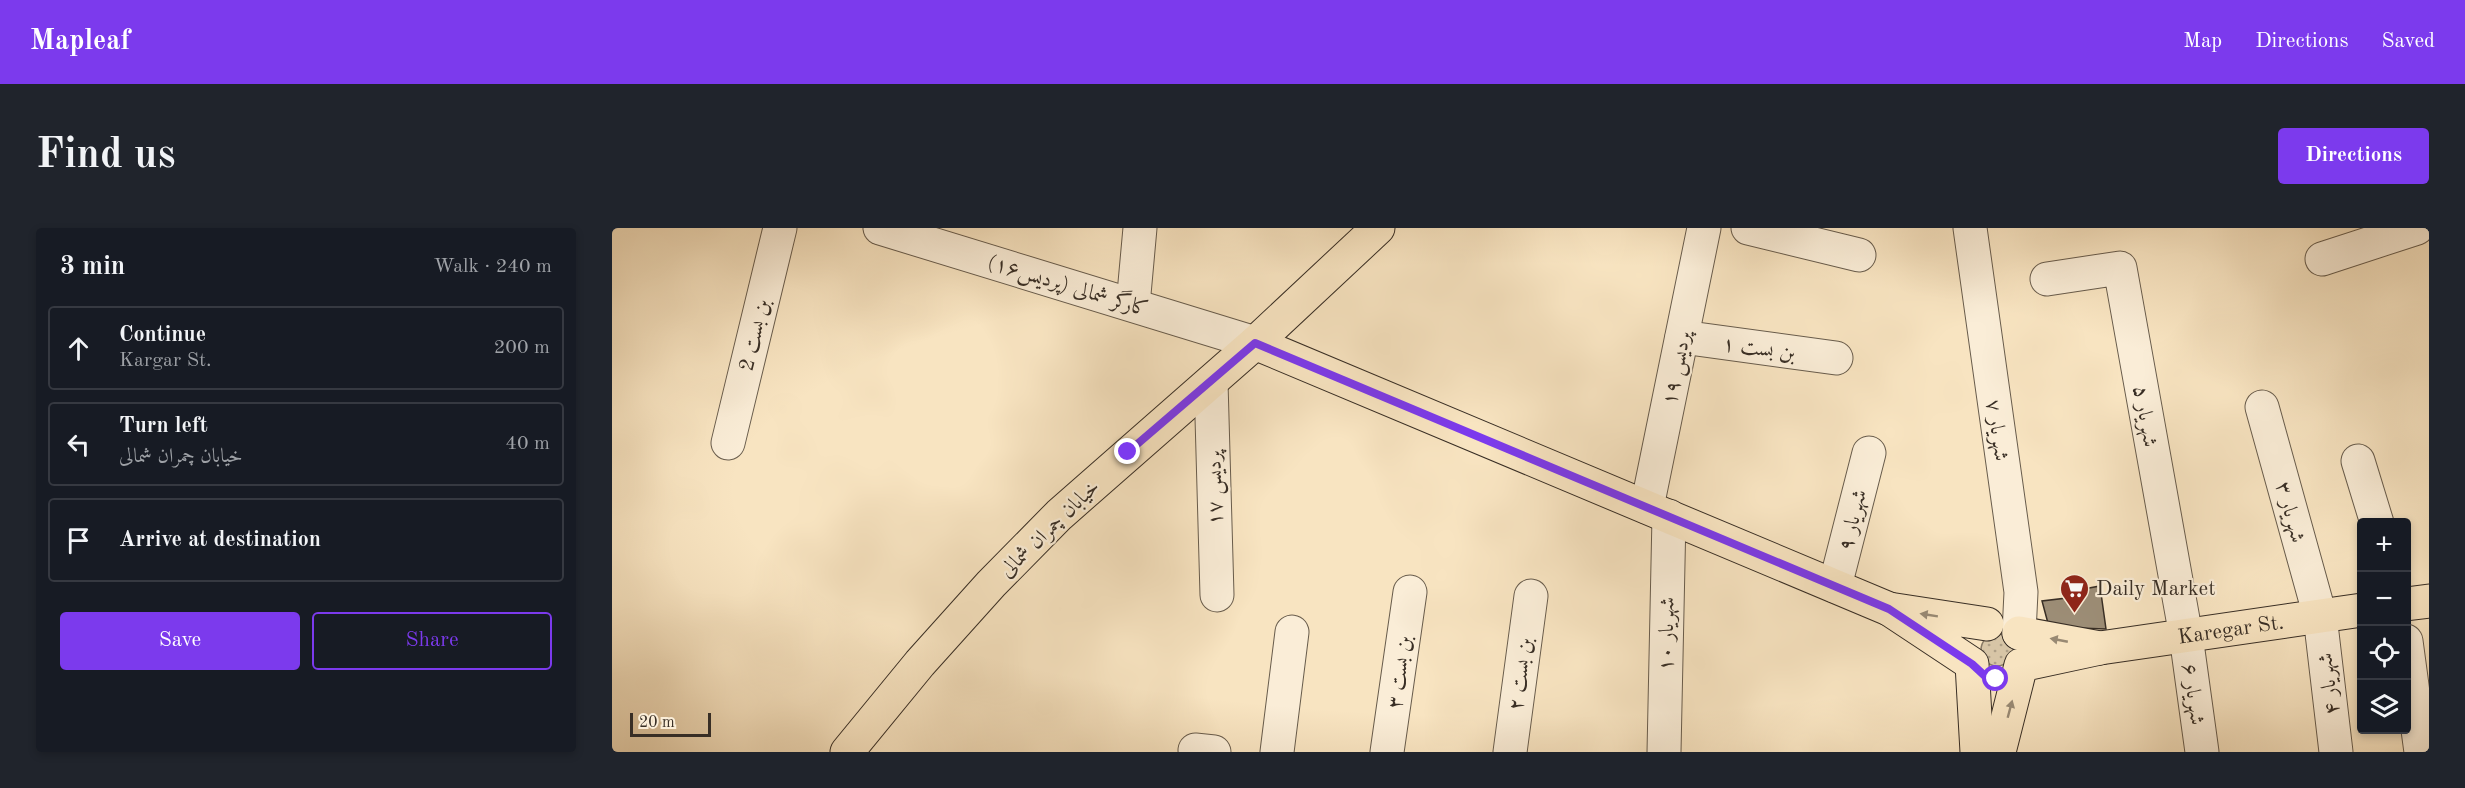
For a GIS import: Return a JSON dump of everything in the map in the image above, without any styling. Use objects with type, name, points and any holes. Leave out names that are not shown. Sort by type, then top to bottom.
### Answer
[{"type":"main road","name":"خیابان چمران شمالی","points":[[847,752],[920,663],[1007,567],[1128,452],[1255,343],[1378,228]]},
{"type":"main road","points":[[1255,343],[1889,609],[1972,664],[1986,677],[2006,678],[2021,665],[2100,648]]},
{"type":"main road","points":[[2411,603],[2429,601]]},
{"type":"main road","points":[[1889,609],[1987,624],[2005,623],[2019,633],[2100,648]]},
{"type":"main road","name":"Karegar St.","points":[[2100,648],[2357,611]]},
{"type":"main road","points":[[1977,752],[1972,664],[1969,657],[1970,641],[1980,628],[1987,624]]},
{"type":"main road","points":[[1999,752],[2025,649],[2019,633]]},
{"type":"street","name":"بن بست 2","points":[[728,443],[780,228]]},
{"type":"street","points":[[1133,305],[1140,228]]},
{"type":"street","name":"پردیس ۱۹","points":[[1658,512],[1682,338],[1704,228]]},
{"type":"street","points":[[1748,228],[1859,255]]},
{"type":"street","name":"شهریار ۷","points":[[1970,228],[2021,592],[2019,633]]},
{"type":"street","points":[[2322,259],[2417,228]]},
{"type":"street","name":"کارگر شمالی (پردیس۱۶)","points":[[897,230],[1255,343]]},
{"type":"street","name":"شهریار ۵","points":[[2047,279],[2120,268],[2186,636]]},
{"type":"street","name":"بن بست ۱","points":[[1682,338],[1836,358]]},
{"type":"street","name":"پردیس ۱۷","points":[[1211,382],[1217,595]]},
{"type":"street","name":"شهریار ۳","points":[[2262,407],[2320,616]]},
{"type":"street","name":"شهریار ۹","points":[[1835,586],[1869,453]]},
{"type":"street","points":[[2358,461],[2376,518]]},
{"type":"street","name":"شهریار ۱۰","points":[[1658,512],[1664,752]]},
{"type":"street","name":"بن بست ۳","points":[[1387,752],[1410,592]]},
{"type":"street","name":"بن بست ۲","points":[[1510,752],[1531,596]]},
{"type":"street","name":"شهریار ۴","points":[[2320,616],[2336,752]]},
{"type":"street","points":[[1277,752],[1292,632]]},
{"type":"street","name":"شهریار ۶","points":[[2186,636],[2202,752]]},
{"type":"street","points":[[2411,677],[2421,752]]},
{"type":"shaded area","points":[[1997,634],[2008,639],[2013,650],[2008,661],[1997,666],[1986,661],[1981,650],[1986,639]]},
{"type":"building","name":"Daily Market","points":[[2100,586],[2106,629],[2049,627],[2042,601],[2075,597],[2073,591]]},
{"type":"place","name":"Daily Market","points":[[2075,614]]},
{"type":"route","points":[[1128,452],[1255,343],[1889,609],[1972,664],[1978,672],[1996,679]]}]
